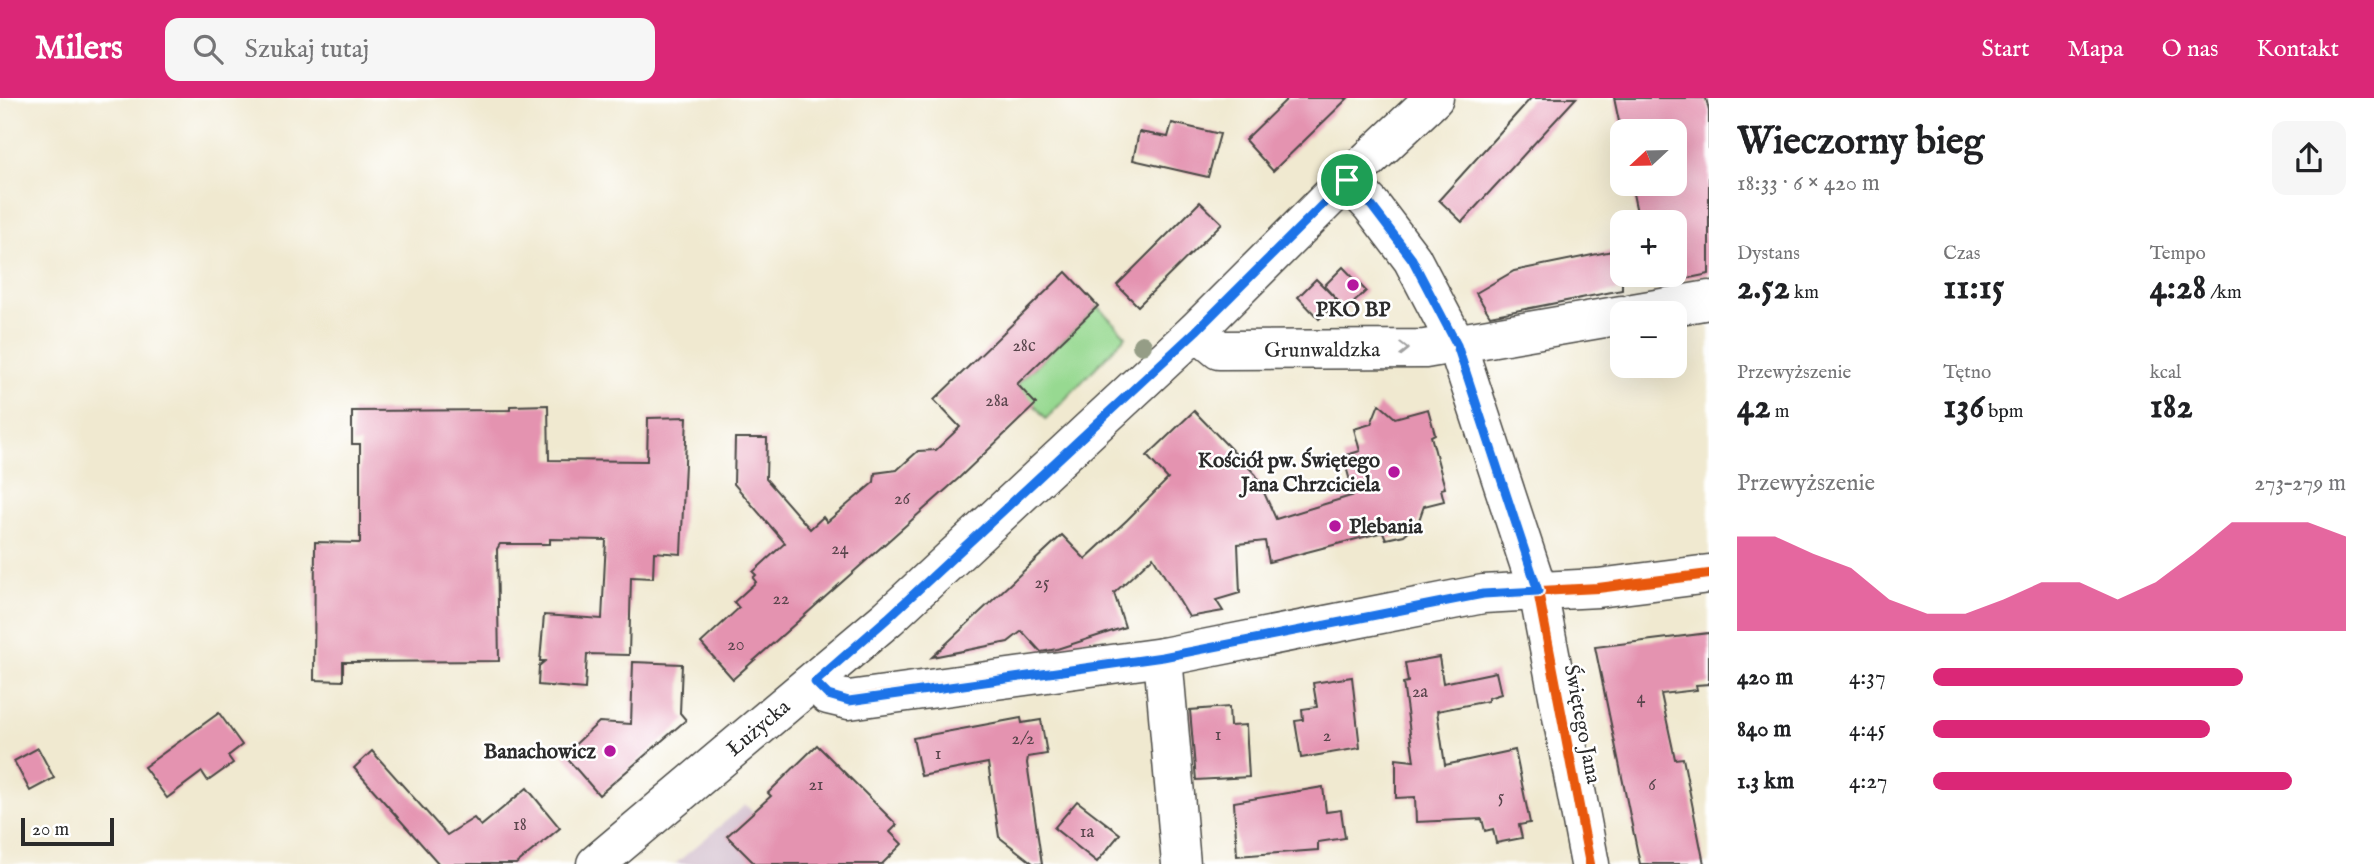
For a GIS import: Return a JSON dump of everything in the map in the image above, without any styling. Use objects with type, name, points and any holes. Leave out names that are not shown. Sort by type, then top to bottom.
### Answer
[{"type":"street","name":"Łużycka","points":[[596,864],[888,618],[1196,331],[1347,180],[1434,98]]},
{"type":"street","points":[[1347,180],[1371,205],[1412,259],[1457,345],[1538,591]]},
{"type":"street","points":[[1687,304],[1709,300]]},
{"type":"street","name":"Grunwaldzka","points":[[1196,331],[1219,350],[1425,349],[1610,317]]},
{"type":"street","points":[[815,682],[828,695],[849,701],[1163,657],[1483,594],[1598,588],[1709,574]]},
{"type":"street","name":"Świętego Jana","points":[[1538,591],[1590,864]]},
{"type":"street","points":[[1163,657],[1181,864]]},
{"type":"shaded area","points":[[745,805],[818,864],[675,864]]},
{"type":"green space","points":[[1098,306],[1126,336],[1046,419],[1017,384]]},
{"type":"building","points":[[1288,98],[1348,98],[1273,171],[1245,140]]},
{"type":"building","points":[[1531,98],[1576,98],[1462,222],[1439,200]]},
{"type":"building","points":[[1614,98],[1706,98],[1709,111],[1709,274],[1687,279],[1687,210],[1636,210],[1634,196],[1687,196],[1687,119],[1618,119]]},
{"type":"building","points":[[1172,123],[1220,134],[1208,177],[1133,160],[1139,132],[1168,137]]},
{"type":"building","points":[[1200,202],[1222,223],[1138,306],[1117,285]]},
{"type":"building","points":[[1610,251],[1610,287],[1622,287],[1622,290],[1490,316],[1476,293],[1514,271]]},
{"type":"building","points":[[1343,267],[1366,291],[1346,310],[1324,286]]},
{"type":"building","points":[[1066,272],[1098,306],[1017,384],[1036,404],[959,478],[733,679],[701,643],[739,608],[734,602],[756,582],[753,572],[785,543],[734,484],[735,438],[767,438],[766,479],[810,529],[823,517],[827,522],[874,482],[875,473],[897,470],[918,451],[936,450],[960,427],[934,400]]},
{"type":"building","points":[[1316,279],[1338,301],[1319,319],[1298,297]]},
{"type":"building","points":[[1379,404],[1395,418],[1428,409],[1435,434],[1431,436],[1445,488],[1441,489],[1444,501],[1424,506],[1418,523],[1404,535],[1386,539],[1383,532],[1269,562],[1265,541],[1238,544],[1240,593],[1216,600],[1223,611],[1189,617],[1153,557],[1114,593],[1125,627],[1041,652],[1022,631],[1008,642],[932,657],[1062,535],[1085,559],[1127,520],[1168,479],[1147,456],[1194,411],[1256,475],[1276,519],[1354,495],[1343,456],[1360,451],[1354,429],[1371,424]]},
{"type":"building","points":[[548,405],[549,460],[647,461],[648,418],[687,417],[681,554],[654,552],[653,578],[631,577],[629,655],[587,654],[585,689],[538,685],[539,666],[545,661],[540,661],[544,615],[602,619],[606,540],[550,539],[550,544],[500,544],[497,549],[499,661],[343,662],[343,681],[314,680],[315,542],[360,543],[360,444],[352,444],[352,411],[510,410],[510,406]]},
{"type":"building","points":[[1709,633],[1709,684],[1696,685],[1697,690],[1661,694],[1675,759],[1683,758],[1704,864],[1640,864],[1595,647]]},
{"type":"building","points":[[1439,657],[1443,683],[1496,672],[1501,694],[1488,698],[1488,701],[1437,711],[1445,765],[1515,750],[1530,823],[1519,825],[1522,838],[1496,843],[1493,829],[1485,831],[1482,819],[1416,822],[1415,797],[1396,798],[1396,759],[1414,761],[1403,683],[1408,682],[1405,663]]},
{"type":"building","points":[[633,662],[682,664],[680,713],[686,720],[599,795],[564,755],[599,722],[631,724]]},
{"type":"building","points":[[1352,677],[1360,748],[1301,758],[1295,721],[1303,720],[1302,709],[1317,707],[1313,683]]},
{"type":"building","points":[[1229,707],[1230,726],[1246,725],[1249,777],[1196,780],[1190,710]]},
{"type":"building","points":[[219,713],[242,745],[228,756],[233,763],[208,781],[202,772],[167,798],[144,767]]},
{"type":"building","points":[[1021,718],[1022,723],[1041,720],[1047,754],[1028,757],[1027,763],[1042,864],[1034,864],[999,837],[988,763],[921,776],[913,738]]},
{"type":"building","points":[[817,745],[897,825],[890,832],[902,844],[882,864],[755,864],[727,836],[771,796],[768,793]]},
{"type":"building","points":[[38,748],[54,778],[30,791],[14,761]]},
{"type":"building","points":[[372,751],[447,835],[474,818],[481,826],[527,788],[560,828],[516,864],[439,864],[354,768]]},
{"type":"building","points":[[1323,787],[1326,812],[1341,810],[1345,838],[1318,842],[1318,850],[1237,856],[1234,802]]},
{"type":"building","points":[[1077,801],[1120,834],[1097,862],[1054,828]]},
{"type":"cycle path","points":[[1347,180],[1371,205],[1412,259],[1457,345],[1538,591],[1590,864]]},
{"type":"cycle path","points":[[815,682],[828,695],[849,700],[1163,657],[1483,594],[1598,588],[1709,574]]},
{"type":"place","name":"PKO BP","points":[[1353,285]]},
{"type":"place","name":"Kościół pw. Świętego Jana Chrzciciela","points":[[1394,472]]},
{"type":"place","name":"Plebania","points":[[1335,526]]},
{"type":"place","name":"Banachowicz","points":[[610,751]]},
{"type":"route","points":[[1347,180],[1371,205],[1412,259],[1457,345],[1538,591],[1483,594],[1163,657],[849,701],[828,695],[815,682],[888,618],[1196,331],[1347,180]]}]
